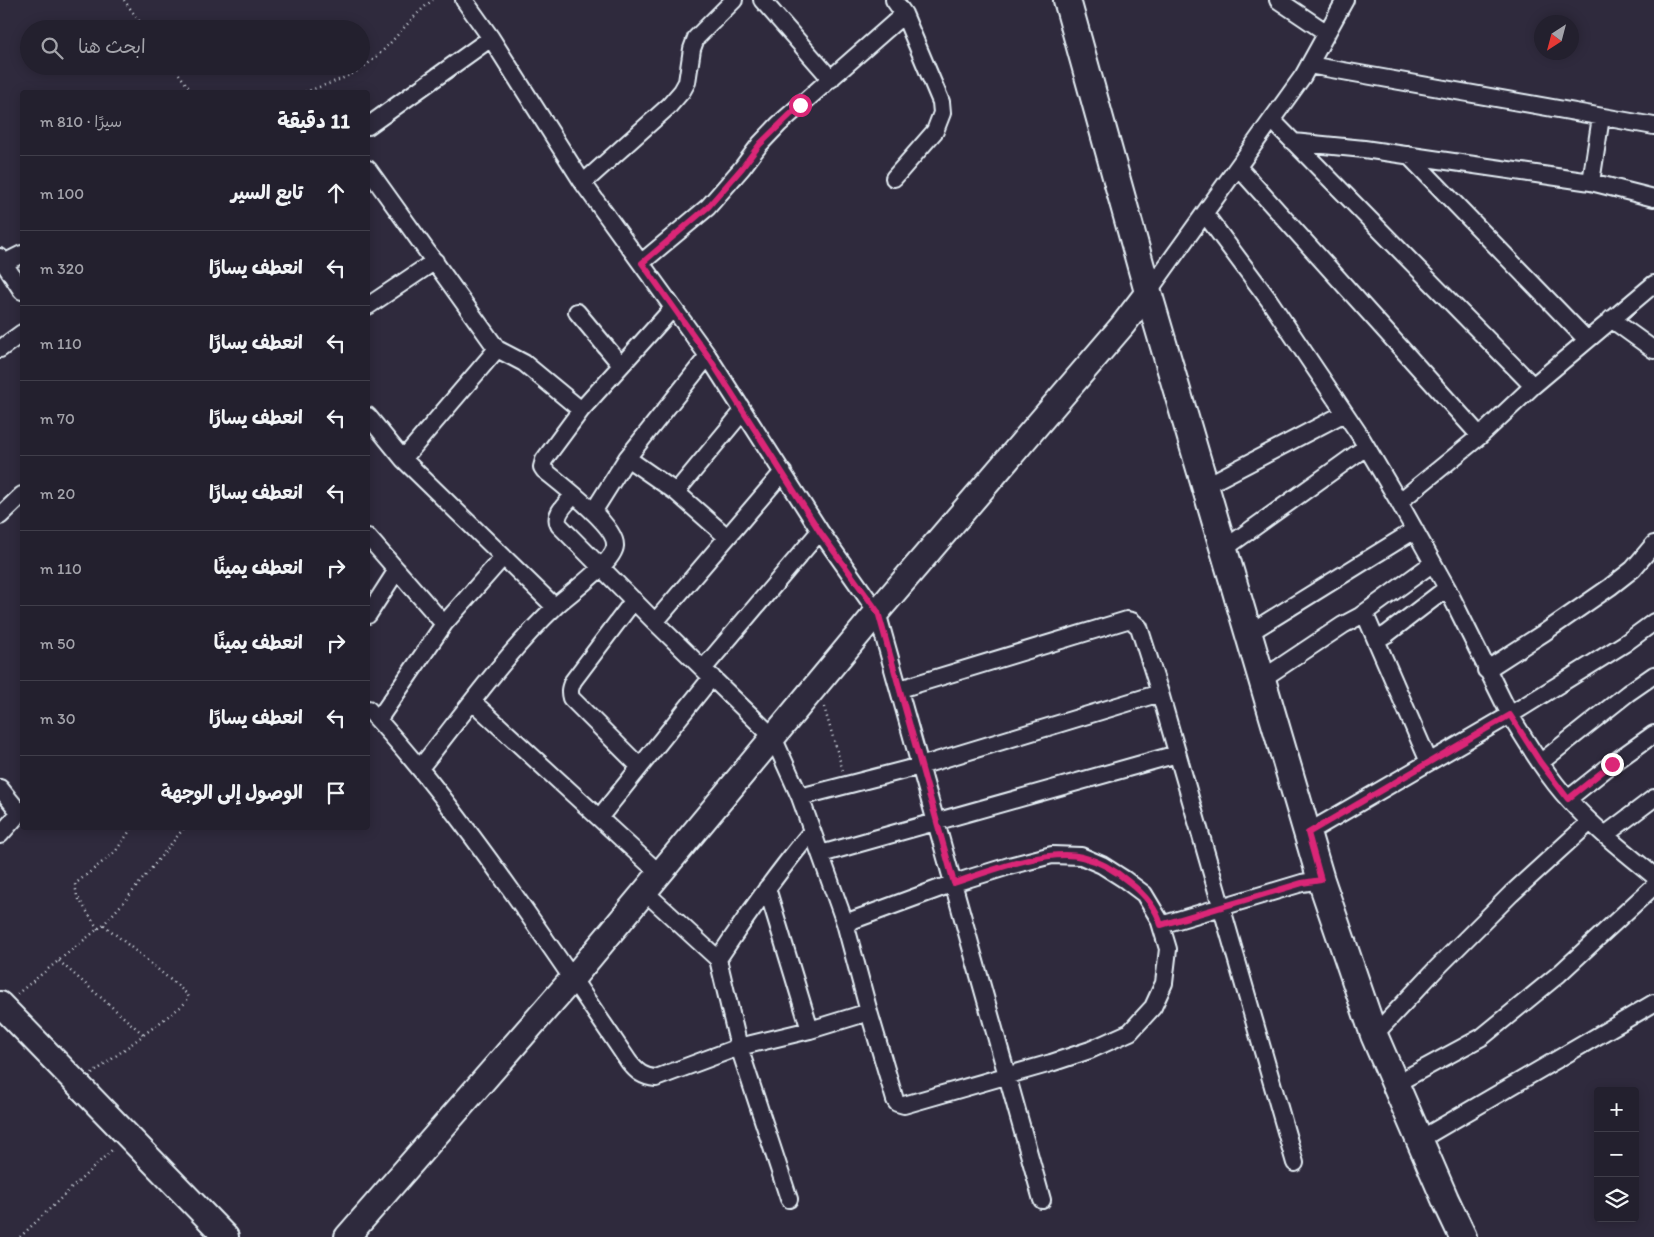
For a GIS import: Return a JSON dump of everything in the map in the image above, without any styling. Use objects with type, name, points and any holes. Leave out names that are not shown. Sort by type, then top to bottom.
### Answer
[{"type":"main road","points":[[1067,0],[1148,292],[1321,880],[1374,1034],[1445,1200],[1463,1237]]},
{"type":"street","points":[[464,0],[491,38],[584,183],[708,356],[820,532],[878,612],[1042,1200]]},
{"type":"street","points":[[584,183],[682,92],[687,82],[692,49],[696,38],[734,0]]},
{"type":"street","points":[[762,0],[830,80]]},
{"type":"street","points":[[894,0],[904,14],[941,102],[942,113],[935,131],[894,178]]},
{"type":"street","points":[[1278,0],[1327,33]]},
{"type":"street","points":[[347,1237],[573,978],[817,684],[1116,334],[1272,120],[1309,65],[1345,0]]},
{"type":"street","points":[[642,263],[708,207],[779,124],[904,14]]},
{"type":"street","points":[[370,125],[491,38]]},
{"type":"street","points":[[1309,65],[1654,126]]},
{"type":"street","points":[[1591,182],[1601,117]]},
{"type":"street","points":[[1272,120],[1533,386]]},
{"type":"street","points":[[1293,142],[1364,148],[1591,182],[1654,198]]},
{"type":"street","points":[[1408,154],[1586,339]]},
{"type":"street","points":[[1238,167],[1480,436]]},
{"type":"street","points":[[370,172],[497,349],[524,364],[581,410]]},
{"type":"street","points":[[1205,214],[1269,300],[1366,446],[1447,588],[1486,670],[1510,715],[1540,762],[1568,799],[1590,822],[1654,876]]},
{"type":"street","points":[[20,255],[2,260],[20,288]]},
{"type":"street","points":[[370,305],[434,261]]},
{"type":"street","points":[[1399,502],[1480,436],[1586,339],[1654,284]]},
{"type":"street","points":[[420,768],[528,635],[555,607],[601,568],[613,552],[615,546],[614,539],[610,531],[593,512],[544,470],[543,464],[581,410],[673,308]]},
{"type":"street","points":[[577,312],[621,365]]},
{"type":"street","points":[[1611,319],[1654,350]]},
{"type":"street","points":[[0,349],[20,334]]},
{"type":"street","points":[[403,459],[497,349]]},
{"type":"street","points":[[593,512],[627,458],[708,356]]},
{"type":"street","points":[[676,492],[743,411]]},
{"type":"street","points":[[1205,486],[1345,413]]},
{"type":"street","points":[[370,418],[403,459],[555,607]]},
{"type":"street","points":[[1224,549],[1366,446]]},
{"type":"street","points":[[627,458],[676,492],[727,537]]},
{"type":"street","points":[[655,622],[783,472]]},
{"type":"street","points":[[574,495],[558,515],[557,521],[601,568],[773,737],[800,796],[845,923],[869,1012],[897,1103],[904,1105],[1007,1074],[1051,1063],[1082,1053],[1130,1032],[1153,1007],[1164,982],[1168,949],[1159,919],[1144,894],[1124,878],[1102,865],[1081,856],[1052,855],[1008,866],[954,883],[845,923]]},
{"type":"street","points":[[0,516],[20,497]]},
{"type":"street","points":[[1249,633],[1415,530]]},
{"type":"street","points":[[599,818],[640,767],[707,673],[820,532]]},
{"type":"street","points":[[370,538],[444,624]]},
{"type":"street","points":[[1486,670],[1610,587],[1633,569],[1654,544]]},
{"type":"street","points":[[503,557],[444,624],[373,714],[420,768],[471,834],[637,1072],[646,1077],[656,1078],[739,1047],[810,1030],[869,1012]]},
{"type":"street","points":[[1262,679],[1342,625],[1360,616],[1433,563]]},
{"type":"street","points":[[370,612],[397,570]]},
{"type":"street","points":[[1376,640],[1387,634],[1447,588]]},
{"type":"street","points":[[634,600],[573,681],[570,693],[572,698],[640,767]]},
{"type":"street","points":[[1360,616],[1367,619],[1429,762]]},
{"type":"street","points":[[900,689],[1127,620],[1132,620],[1139,627],[1160,693],[1295,1163]]},
{"type":"street","points":[[1308,833],[1510,715],[1624,644],[1654,622]]},
{"type":"street","points":[[1540,762],[1654,675]]},
{"type":"street","points":[[800,796],[920,766],[1160,693]]},
{"type":"street","points":[[472,702],[599,818],[718,960],[739,1047],[789,1199]]},
{"type":"street","points":[[1568,799],[1654,734]]},
{"type":"street","points":[[821,854],[1177,754]]},
{"type":"street","points":[[0,788],[20,810]]},
{"type":"street","points":[[1605,835],[1654,798]]},
{"type":"street","points":[[0,835],[20,812]]},
{"type":"street","points":[[1374,1034],[1434,970],[1510,894],[1590,822]]},
{"type":"street","points":[[718,960],[740,925],[812,831]]},
{"type":"street","points":[[1161,925],[1302,883],[1321,880]]},
{"type":"street","points":[[1395,1084],[1482,1037],[1559,974],[1654,886]]},
{"type":"street","points":[[767,888],[810,1030]]},
{"type":"street","points":[[1419,1140],[1654,1003]]},
{"type":"street","points":[[1,1005],[226,1237]]},
{"type":"path","points":[[124,0],[138,20]]},
{"type":"path","points":[[370,62],[433,0]]},
{"type":"path","points":[[180,75],[191,90]]},
{"type":"path","points":[[310,90],[350,75]]},
{"type":"path","points":[[817,684],[848,784]]},
{"type":"path","points":[[98,929],[77,896],[75,884],[115,852],[131,830]]},
{"type":"path","points":[[1,1005],[104,924],[182,830]]},
{"type":"path","points":[[79,1084],[188,1002],[188,995],[104,924]]},
{"type":"path","points":[[58,961],[144,1035]]},
{"type":"path","points":[[20,1237],[128,1135]]},
{"type":"route","points":[[800,105],[760,144],[725,189],[708,207],[642,263],[708,356],[820,532],[878,612],[954,883],[1008,866],[1052,855],[1081,856],[1102,865],[1124,878],[1144,894],[1161,925],[1302,883],[1321,880],[1308,833],[1510,715],[1540,762],[1568,799],[1612,764]]}]
